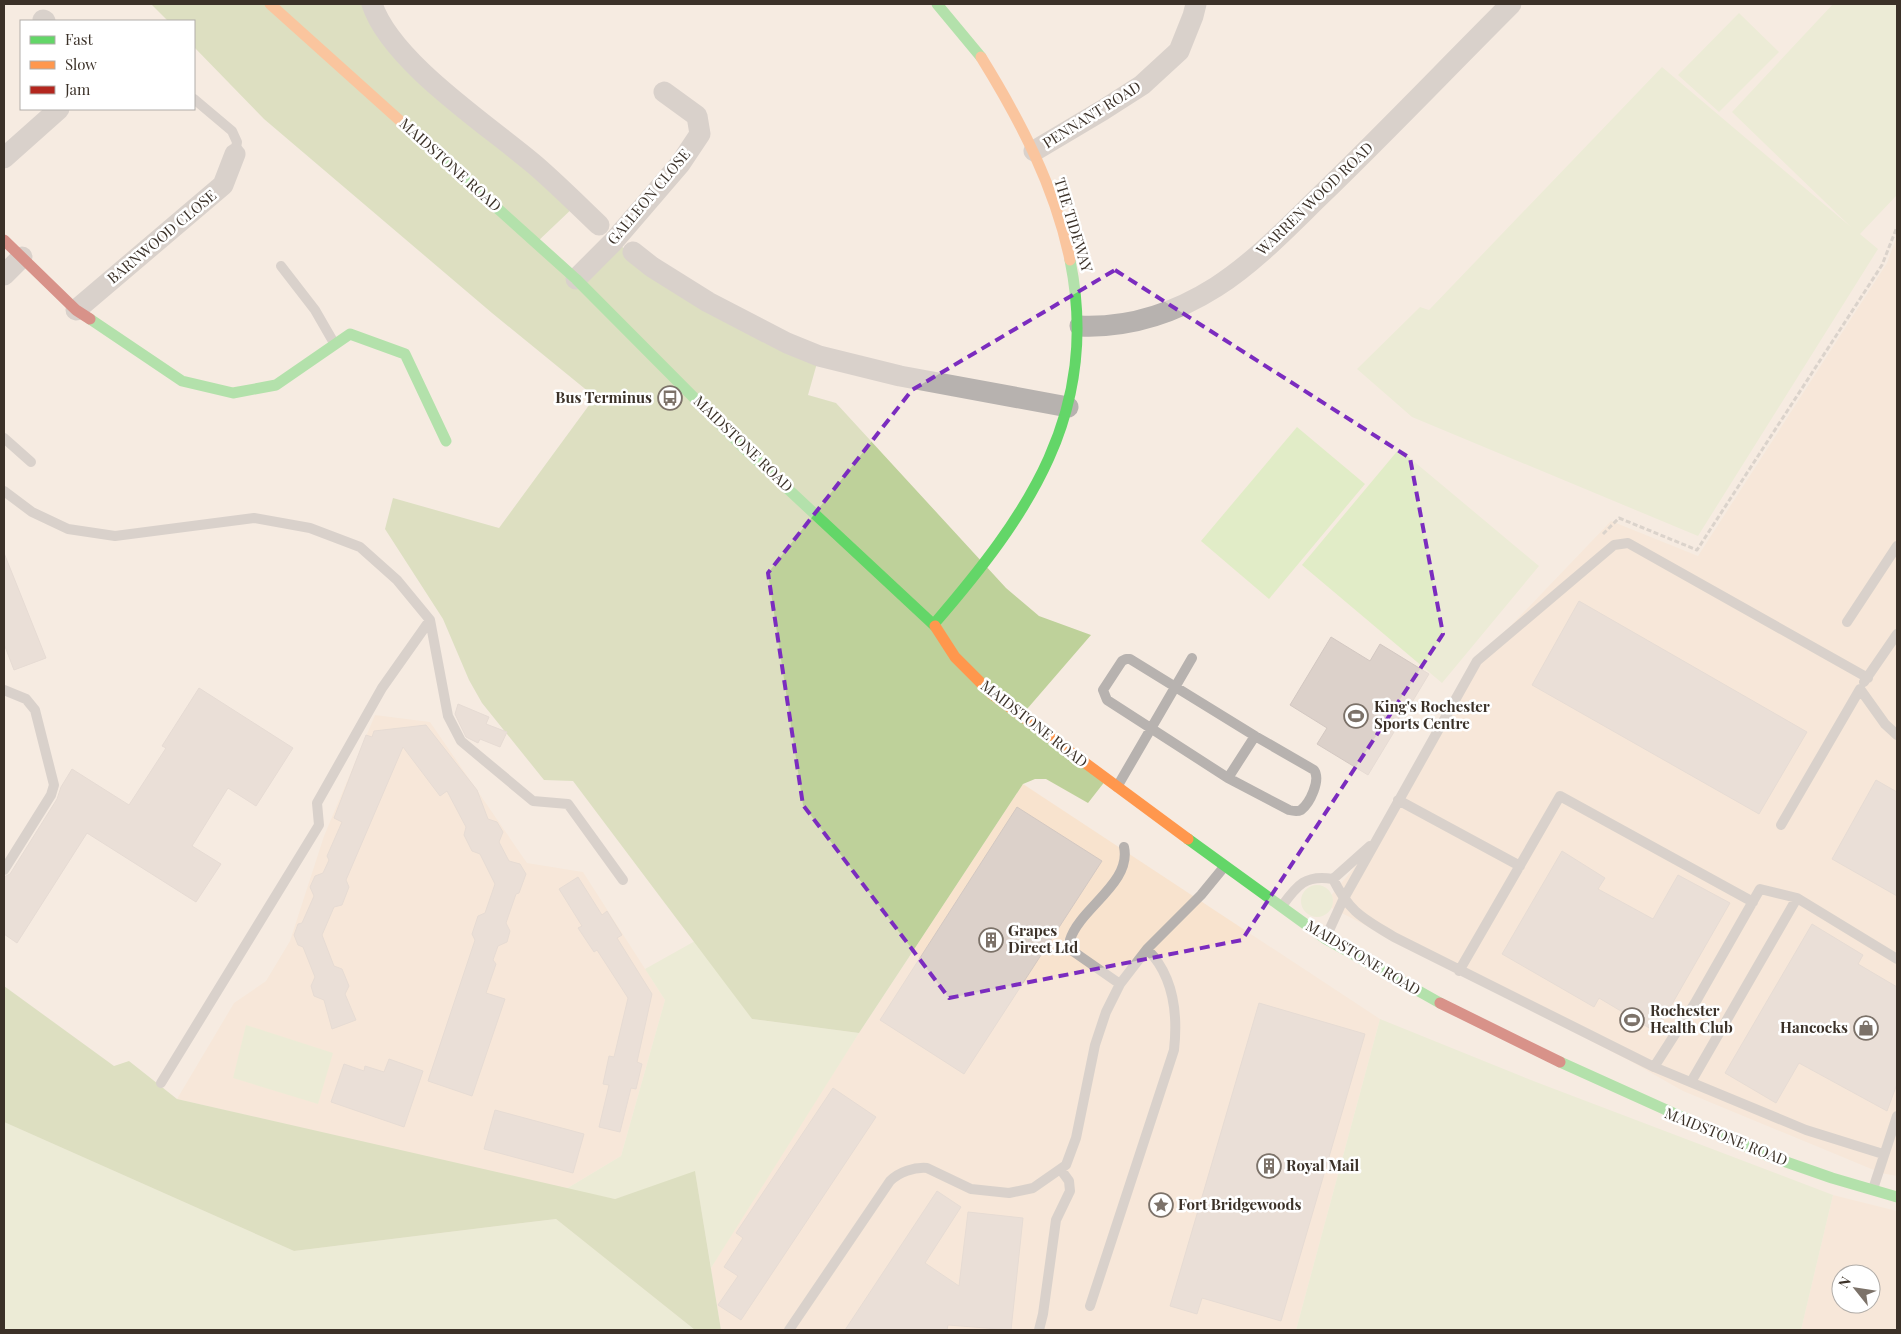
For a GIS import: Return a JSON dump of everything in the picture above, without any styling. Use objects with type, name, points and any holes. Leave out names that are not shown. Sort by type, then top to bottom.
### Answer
[{"type":"main road","name":"MAIDSTONE ROAD","points":[[270,4],[576,279],[745,449],[934,624],[955,657],[992,694],[1116,788],[1326,938],[1407,986],[1478,1023],[1632,1097],[1766,1154],[1872,1190],[1897,1196]]},
{"type":"main road","name":"THE TIDEWAY","points":[[934,624],[978,574],[1019,513],[1049,459],[1068,408],[1080,326],[1075,279],[1063,231],[1034,151],[975,47],[937,4]]},
{"type":"main road","points":[[4,240],[76,310],[182,381],[233,393],[276,385],[350,334],[405,354],[446,441]]},
{"type":"street","points":[[372,4],[377,20],[392,42],[442,89],[535,165],[599,225]]},
{"type":"street","name":"PENNANT ROAD","points":[[1034,151],[1104,110],[1142,85],[1179,51],[1194,16],[1196,4]]},
{"type":"street","name":"WARREN WOOD ROAD","points":[[1080,326],[1117,326],[1137,322],[1190,301],[1216,287],[1240,270],[1338,179],[1511,4]]},
{"type":"street","name":"GALLEON CLOSE","points":[[576,279],[613,242],[680,164],[700,134],[698,116],[664,92]]},
{"type":"street","points":[[4,158],[58,110]]},
{"type":"street","name":"BARNWOOD CLOSE","points":[[76,310],[224,184],[235,154]]},
{"type":"street","points":[[633,252],[652,267],[708,302],[818,356],[900,376],[1068,408]]},
{"type":"street","points":[[4,276],[22,257]]},
{"type":"lane","points":[[195,100],[232,131],[237,142],[235,154]]},
{"type":"lane","points":[[281,266],[315,310],[335,345]]},
{"type":"lane","points":[[4,438],[31,462]]},
{"type":"lane","points":[[4,492],[32,512],[68,529],[114,536],[254,518],[310,528],[360,548],[397,580],[430,620],[448,716],[461,741],[533,801],[568,804],[623,880]]},
{"type":"lane","points":[[1326,938],[1343,900],[1476,661],[1614,544],[1628,543],[1868,678]]},
{"type":"lane","points":[[1848,622],[1895,553]]},
{"type":"lane","points":[[161,1083],[319,825],[316,803],[382,688],[430,620]]},
{"type":"lane","points":[[1781,826],[1860,689],[1897,634]]},
{"type":"lane","points":[[1116,788],[1192,658]]},
{"type":"lane","points":[[1130,659],[1314,770],[1317,774],[1317,784],[1302,808],[1295,811],[1289,810],[1228,778],[1151,730],[1107,700],[1104,690],[1122,661],[1130,659]]},
{"type":"lane","points":[[1860,689],[1885,724],[1897,735]]},
{"type":"lane","points":[[4,690],[26,699],[36,710],[54,785],[51,795],[4,870]]},
{"type":"lane","points":[[1228,778],[1255,736]]},
{"type":"lane","points":[[1459,971],[1560,796],[1753,902]]},
{"type":"lane","points":[[1398,800],[1520,866]]},
{"type":"lane","points":[[1333,879],[1377,840]]},
{"type":"lane","points":[[1120,984],[1074,952],[1070,940],[1083,917],[1102,898],[1116,877],[1123,862],[1124,847]]},
{"type":"lane","points":[[789,1330],[890,1181],[896,1176],[924,1168],[971,1190],[1009,1193],[1033,1188],[1061,1170],[1073,1152],[1095,1045],[1106,1012],[1120,984],[1147,949],[1201,895],[1224,866]]},
{"type":"lane","points":[[1282,907],[1294,889],[1302,882],[1320,877],[1333,879]]},
{"type":"lane","points":[[1333,879],[1343,900],[1356,914],[1459,971],[1654,1068],[1806,1130],[1883,1154]]},
{"type":"lane","points":[[1654,1068],[1695,1003],[1760,889],[1796,898],[1897,959]]},
{"type":"lane","points":[[1691,1082],[1796,898]]},
{"type":"lane","points":[[1090,1306],[1174,1050],[1176,1030],[1171,989],[1164,970],[1147,949]]},
{"type":"lane","points":[[1872,1190],[1897,1116]]},
{"type":"lane","points":[[1039,1330],[1043,1314],[1056,1220],[1070,1191],[1069,1181],[1061,1170]]},
{"type":"path","points":[[1599,538],[1619,518],[1698,550],[1882,265],[1897,227]]},
{"type":"highlighted area","points":[[1115,270],[1410,458],[1443,634],[1242,940],[949,998],[803,805],[768,573],[912,390]]},
{"type":"shaded area","points":[[1897,236],[1897,1176],[1881,1173],[1683,1091],[1632,1062],[1324,904],[1377,840],[1477,661],[1611,521],[1698,556],[1887,263]]},
{"type":"shaded area","points":[[375,715],[430,722],[527,863],[583,872],[665,1000],[621,1156],[566,1189],[177,1099],[234,1003],[266,981],[290,941],[324,836]]},
{"type":"shaded area","points":[[1023,784],[1380,1019],[1296,1330],[721,1330],[711,1268],[761,1182]]},
{"type":"shaded area","points":[[1833,1195],[1897,1211],[1897,1330],[1801,1330]]},
{"type":"green space","points":[[151,4],[372,4],[377,20],[577,204],[536,243],[576,279],[613,242],[819,356],[808,395],[836,403],[1006,588],[1039,616],[1091,635],[1021,716],[1106,780],[1088,803],[1046,779],[1035,779],[1023,784],[859,1033],[752,1019],[573,781],[544,780],[482,703],[469,680],[443,619],[385,529],[393,498],[499,528],[595,397],[492,313],[264,119],[195,48],[195,20],[167,20]]},
{"type":"green space","points":[[1833,4],[1897,4],[1897,195],[1860,234],[1878,249],[1698,536],[1412,417],[1357,369],[1420,307],[1429,310],[1662,67],[1851,227],[1732,112]]},
{"type":"green space","points":[[1739,13],[1779,52],[1719,112],[1678,75]]},
{"type":"green space","points":[[1297,427],[1365,484],[1269,599],[1201,541]]},
{"type":"green space","points":[[1399,449],[1539,566],[1442,683],[1302,565]]},
{"type":"green space","points":[[1317,885],[1323,886],[1328,890],[1332,895],[1332,907],[1328,912],[1323,916],[1317,917],[1311,916],[1306,912],[1302,907],[1301,901],[1302,895],[1306,890],[1311,886]]},
{"type":"green space","points":[[695,941],[752,1019],[859,1033],[711,1268],[695,1172],[615,1199],[566,1189],[621,1156],[665,1000],[645,969]]},
{"type":"green space","points":[[4,986],[114,1066],[129,1061],[177,1099],[615,1199],[695,1171],[721,1330],[695,1330],[556,1219],[294,1251],[4,1122]]},
{"type":"green space","points":[[1380,1019],[1536,1082],[1833,1195],[1801,1330],[1296,1330]]},
{"type":"green space","points":[[246,1025],[333,1053],[318,1104],[233,1078]]},
{"type":"green space","points":[[4,1122],[294,1251],[556,1219],[695,1330],[4,1330]]},
{"type":"building","points":[[4,553],[46,658],[14,670],[4,644]]},
{"type":"building","points":[[1579,601],[1807,732],[1759,814],[1532,685]]},
{"type":"building","name":"King's Rochester Sports Centre","points":[[1331,637],[1370,661],[1380,644],[1429,674],[1368,775],[1317,744],[1327,728],[1290,705]]},
{"type":"building","points":[[199,688],[293,748],[256,806],[228,788],[192,846],[221,864],[196,902],[87,833],[17,943],[4,934],[4,877],[10,874],[57,799],[61,787],[72,769],[129,805],[166,748],[162,746]]},
{"type":"building","points":[[458,704],[489,717],[486,724],[507,732],[500,747],[480,739],[478,743],[466,737],[455,714]]},
{"type":"building","points":[[426,725],[477,790],[488,819],[497,822],[503,832],[499,842],[509,861],[520,864],[526,874],[519,893],[516,894],[506,923],[510,931],[507,942],[498,946],[493,960],[496,964],[486,993],[505,999],[472,1096],[428,1081],[475,940],[472,934],[478,916],[485,913],[495,884],[480,854],[472,851],[464,835],[466,827],[447,791],[440,796],[403,747],[346,880],[349,887],[342,905],[334,907],[322,935],[334,966],[342,969],[349,986],[345,994],[356,1020],[332,1029],[324,1000],[314,996],[311,986],[315,977],[303,947],[298,945],[294,935],[298,924],[302,923],[314,896],[310,887],[315,876],[323,873],[329,860],[327,856],[342,822],[334,818],[366,735],[372,737],[374,731]]},
{"type":"building","points":[[1876,780],[1897,792],[1897,896],[1832,859]]},
{"type":"building","name":"Grapes Direct Ltd","points":[[1017,807],[1102,861],[964,1074],[880,1020]]},
{"type":"building","points":[[1562,851],[1605,878],[1598,889],[1653,919],[1678,875],[1730,903],[1656,1032],[1599,998],[1594,1007],[1502,954]]},
{"type":"building","points":[[578,877],[602,915],[607,911],[622,935],[617,938],[652,994],[637,1062],[642,1064],[636,1089],[631,1088],[620,1132],[599,1127],[609,1085],[603,1084],[609,1056],[614,1057],[628,998],[597,950],[594,952],[578,928],[582,926],[559,889]]},
{"type":"building","points":[[1812,924],[1863,955],[1858,964],[1897,987],[1897,1084],[1887,1111],[1799,1063],[1776,1103],[1725,1073]]},
{"type":"building","name":"Royal Mail","points":[[1259,1003],[1365,1034],[1281,1321],[1202,1298],[1197,1314],[1170,1306]]},
{"type":"building","points":[[389,1059],[423,1071],[404,1127],[331,1102],[344,1064],[364,1071],[365,1066],[384,1072]]},
{"type":"building","points":[[833,1088],[876,1117],[741,1320],[718,1305],[738,1276],[724,1267],[743,1238],[736,1233]]},
{"type":"building","points":[[495,1110],[584,1134],[573,1173],[484,1149]]},
{"type":"building","points":[[937,1191],[961,1207],[925,1263],[959,1286],[968,1212],[1023,1218],[1011,1330],[948,1325],[947,1330],[845,1330]]},
{"type":"traffic: fast","points":[[937,4],[981,57]]},
{"type":"traffic: fast","points":[[427,145],[576,279],[745,449],[935,626]]},
{"type":"traffic: fast","points":[[934,624],[999,543],[1027,501],[1049,458],[1065,413],[1075,366],[1077,315],[1070,260]]},
{"type":"traffic: fast","points":[[90,319],[182,381],[233,393],[276,385],[350,334],[405,354],[446,441]]},
{"type":"traffic: fast","points":[[1188,839],[1326,939],[1440,1003]]},
{"type":"traffic: fast","points":[[1560,1062],[1766,1155],[1832,1178],[1897,1197]]},
{"type":"traffic: slow","points":[[270,4],[427,145]]},
{"type":"traffic: slow","points":[[981,57],[1009,105],[1046,180],[1070,260]]},
{"type":"traffic: slow","points":[[935,626],[955,657],[992,694],[1188,839]]},
{"type":"traffic: jam","points":[[4,240],[76,310],[90,319]]},
{"type":"traffic: jam","points":[[1440,1003],[1560,1062]]},
{"type":"place","name":"Bus Terminus","points":[[670,398]]},
{"type":"place","name":"King's Rochester Sports Centre","points":[[1356,716]]},
{"type":"place","name":"Grapes Direct Ltd","points":[[991,940]]},
{"type":"place","name":"Rochester Health Club","points":[[1632,1020]]},
{"type":"place","name":"Hancocks","points":[[1866,1028]]},
{"type":"place","name":"Royal Mail","points":[[1269,1166]]},
{"type":"place","name":"Fort Bridgewoods","points":[[1161,1205]]}]
